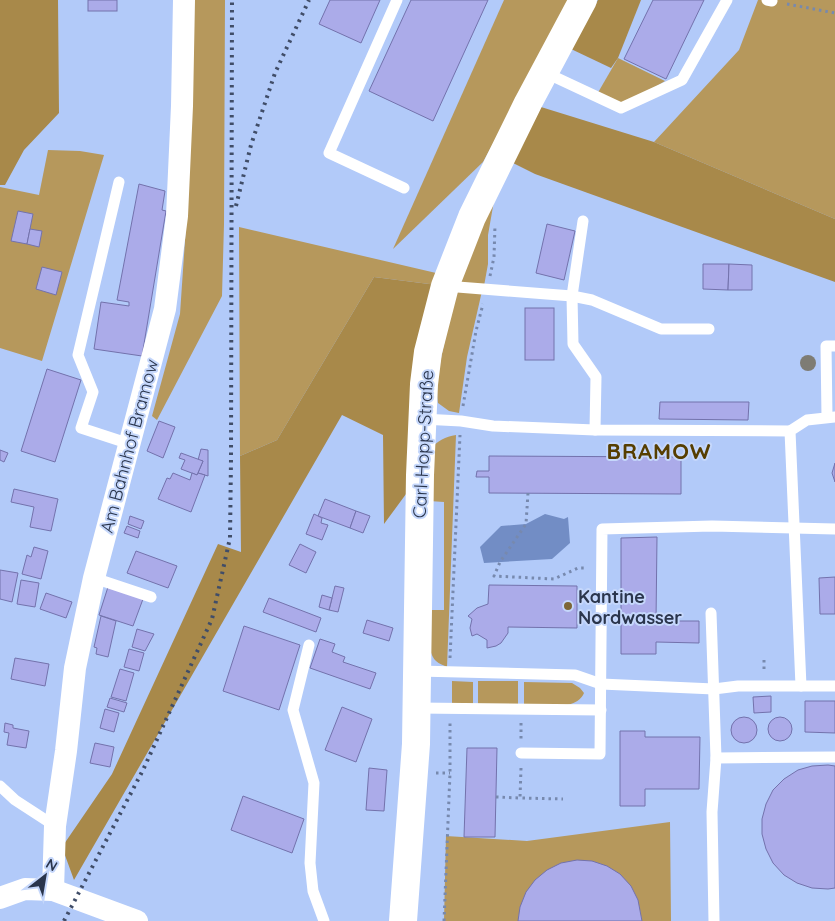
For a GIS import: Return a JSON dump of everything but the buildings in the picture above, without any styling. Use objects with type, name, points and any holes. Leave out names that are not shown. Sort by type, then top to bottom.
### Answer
[{"type":"street","name":"Am Bahnhof Bramow","points":[[53,890],[55,826],[66,751],[72,688],[94,578],[165,309],[177,216],[184,0]]},
{"type":"street","name":"Carl-Hopp-Straße","points":[[403,921],[416,744],[420,475],[422,419],[428,352],[445,286],[472,217],[544,72],[583,0]]},
{"type":"street","points":[[0,898],[24,888],[53,890],[137,921]]},
{"type":"lane","points":[[397,0],[329,153],[404,188]]},
{"type":"lane","points":[[544,72],[621,108],[682,80],[727,0]]},
{"type":"lane","points":[[119,182],[78,355],[93,392],[81,428],[130,444]]},
{"type":"lane","points":[[583,221],[572,296],[573,344],[596,377],[595,430]]},
{"type":"lane","points":[[445,286],[572,296],[592,300],[661,329],[709,329]]},
{"type":"lane","points":[[422,419],[461,421],[493,426],[595,430],[790,431],[807,420],[831,417],[826,346],[835,346]]},
{"type":"lane","points":[[790,431],[801,686]]},
{"type":"lane","points":[[521,753],[600,754],[602,529],[712,526],[835,529]]},
{"type":"lane","points":[[94,578],[151,597]]},
{"type":"lane","points":[[711,613],[716,758],[712,812],[714,921]]},
{"type":"lane","points":[[309,645],[293,710],[314,784],[310,862],[313,891],[324,921]]},
{"type":"lane","points":[[418,671],[575,675],[601,684],[714,689],[738,686],[835,686]]},
{"type":"lane","points":[[417,708],[601,710]]},
{"type":"lane","points":[[716,758],[835,757]]},
{"type":"lane","points":[[0,786],[15,800],[55,826]]},
{"type":"path","points":[[769,0],[835,13]]},
{"type":"path","points":[[450,672],[461,421],[476,331],[494,257],[495,220]]},
{"type":"path","points":[[528,493],[526,524],[500,562],[494,576],[554,579],[578,568],[602,568]]},
{"type":"path","points":[[444,921],[450,774],[450,709]]},
{"type":"path","points":[[496,797],[520,798]]},
{"type":"shaded area","points":[[0,0],[58,0],[59,113],[24,150],[5,185],[0,185]]},
{"type":"shaded area","points":[[193,0],[225,0],[222,296],[157,420],[152,416],[180,314],[187,211]]},
{"type":"shaded area","points":[[504,0],[571,0],[483,162],[393,249]]},
{"type":"shaded area","points":[[598,0],[641,0],[618,58],[611,68],[571,49]]},
{"type":"shaded area","points":[[758,0],[835,0],[835,219],[654,142],[739,50]]},
{"type":"shaded area","points":[[618,58],[665,81],[621,108],[596,96]]},
{"type":"shaded area","points":[[541,107],[654,142],[835,219],[835,282],[535,174],[513,163]]},
{"type":"shaded area","points":[[48,150],[80,151],[104,155],[42,361],[0,348],[0,187],[39,195]]},
{"type":"shaded area","points":[[495,195],[488,235],[488,264],[484,286],[459,284]]},
{"type":"shaded area","points":[[239,227],[449,276],[445,286],[374,277],[277,440],[240,456]]},
{"type":"shaded area","points":[[374,277],[445,286],[420,475],[384,524],[383,435],[342,415],[74,880],[62,847],[112,774],[218,544],[241,552],[240,456],[277,440]]},
{"type":"shaded area","points":[[457,291],[482,291],[467,357],[459,413],[449,411],[438,403],[437,392],[440,363]]},
{"type":"shaded area","points":[[456,435],[447,667],[437,662],[433,657],[428,637],[427,610],[444,610],[444,502],[429,501],[431,449],[442,439]]},
{"type":"shaded area","points":[[452,681],[473,682],[473,704],[452,703]]},
{"type":"shaded area","points":[[478,681],[518,681],[518,704],[478,704]]},
{"type":"shaded area","points":[[524,682],[572,683],[584,693],[574,703],[566,705],[524,705]]},
{"type":"shaded area","points":[[670,822],[671,921],[444,921],[446,836],[527,841]]},
{"type":"water","points":[[545,514],[564,519],[568,517],[570,543],[552,559],[484,563],[480,547],[501,526],[526,524]]},
{"type":"railway","points":[[64,921],[143,770],[212,619],[230,538],[232,0]]},
{"type":"railway","points":[[236,206],[251,145],[275,73],[309,0]]},
{"type":"place","name":"Kantine Nordwasser","points":[[568,606]]},
{"type":"district","name":"BRAMOW","points":[[659,451]]}]
